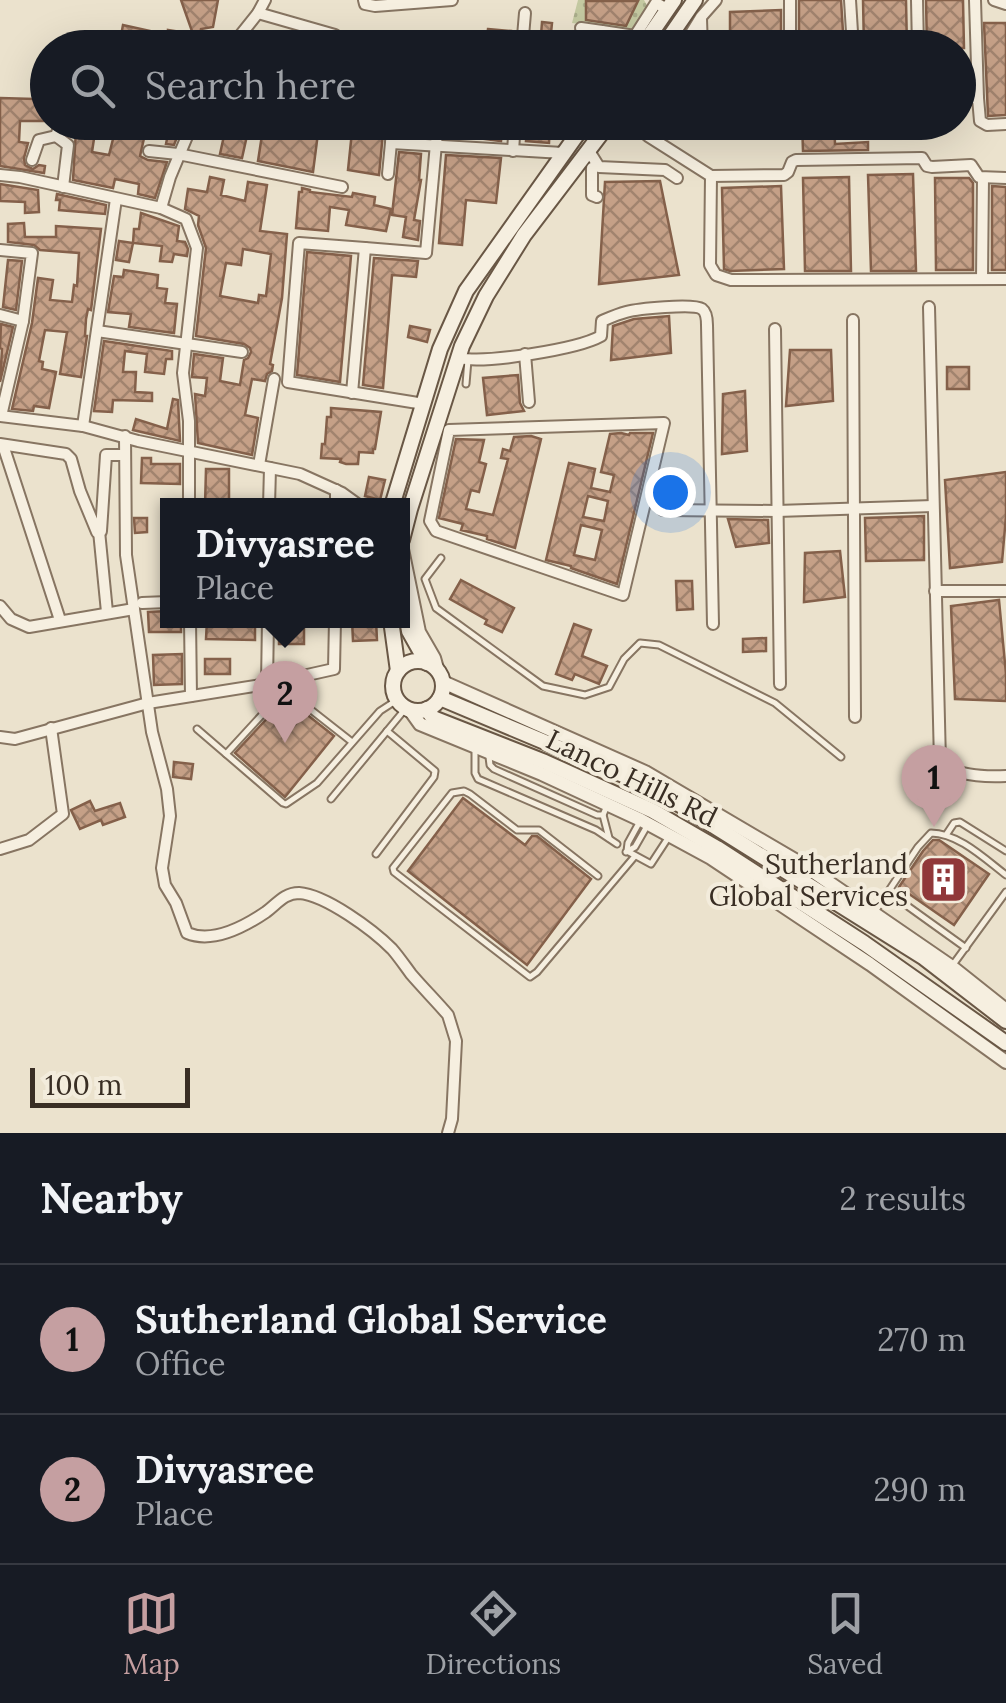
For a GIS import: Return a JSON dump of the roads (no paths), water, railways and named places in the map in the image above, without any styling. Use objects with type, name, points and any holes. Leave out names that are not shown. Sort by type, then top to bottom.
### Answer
[{"type":"main road","points":[[674,30],[695,0]]},
{"type":"main road","points":[[654,30],[671,5]]},
{"type":"main road","points":[[410,513],[486,296],[515,235],[572,140]]},
{"type":"main road","points":[[395,498],[440,350],[466,292],[515,235],[590,162],[601,140]]},
{"type":"main road","points":[[392,628],[398,671],[393,686],[404,706],[427,710],[440,698],[436,672],[409,628]]},
{"type":"main road","points":[[398,671],[410,662],[436,672]]},
{"type":"main road","name":"Lanco Hills Rd","points":[[440,698],[664,790],[869,916],[1006,1021]]},
{"type":"main road","name":"Lanco Hills Rd","points":[[427,710],[433,718],[653,812],[853,935],[1006,1043]]},
{"type":"main road","points":[[853,935],[869,916]]},
{"type":"street","points":[[245,30],[265,0]]},
{"type":"street","points":[[364,0],[365,4],[375,6],[452,0]]},
{"type":"street","points":[[693,30],[716,0]]},
{"type":"street","points":[[790,0],[790,30]]},
{"type":"street","points":[[850,0],[852,30]]},
{"type":"street","points":[[917,0],[918,30]]},
{"type":"street","points":[[975,0],[976,30]]},
{"type":"street","points":[[994,0],[1006,4]]},
{"type":"street","points":[[639,30],[656,3],[671,5]]},
{"type":"street","points":[[524,30],[526,13]]},
{"type":"street","points":[[258,14],[317,30]]},
{"type":"street","points":[[701,18],[701,30]]},
{"type":"street","points":[[581,28],[595,30]]},
{"type":"street","points":[[976,33],[980,121],[987,125],[1006,124]]},
{"type":"street","points":[[32,160],[39,140]]},
{"type":"street","points":[[61,140],[68,145],[63,186]]},
{"type":"street","points":[[161,208],[185,140]]},
{"type":"street","points":[[424,404],[288,382],[299,243],[426,253],[436,140]]},
{"type":"street","points":[[513,151],[514,140]]},
{"type":"street","points":[[654,140],[711,176],[784,175],[796,160],[922,158],[932,167],[971,165],[983,178],[1006,178]]},
{"type":"street","points":[[388,174],[391,142],[563,152]]},
{"type":"street","points":[[149,150],[342,187]]},
{"type":"street","points":[[598,197],[590,190],[590,162],[664,170],[677,178]]},
{"type":"street","points":[[0,175],[161,208],[186,219],[198,248],[183,372],[189,420],[189,498]]},
{"type":"street","points":[[711,176],[710,265],[716,275],[730,280],[1006,279]]},
{"type":"street","points":[[982,279],[983,178]]},
{"type":"street","points":[[84,426],[116,198]]},
{"type":"street","points":[[352,392],[365,248]]},
{"type":"street","points":[[0,250],[32,254],[1,416],[84,426],[300,474],[348,498]]},
{"type":"street","points":[[929,307],[940,762],[947,768],[979,776],[1006,776]]},
{"type":"street","points":[[464,359],[524,354],[590,342],[601,336],[602,321],[624,312],[656,308],[701,308],[705,312],[713,624]]},
{"type":"street","points":[[0,315],[22,320]]},
{"type":"street","points":[[852,320],[855,717]]},
{"type":"street","points":[[775,329],[780,684]]},
{"type":"street","points":[[97,331],[242,352]]},
{"type":"street","points":[[0,352],[14,354]]},
{"type":"street","points":[[524,354],[529,402]]},
{"type":"street","points":[[268,498],[264,466],[274,379]]},
{"type":"street","points":[[664,423],[623,595],[436,531],[430,514],[440,468],[449,430],[664,423]]},
{"type":"street","points":[[124,436],[126,555],[138,606],[152,732],[170,816],[162,868],[187,933],[199,938],[218,935],[266,912],[284,896],[301,893],[319,898],[380,939],[448,1015],[453,1027],[456,1041],[448,1133]]},
{"type":"street","points":[[60,620],[2,444],[66,454],[72,459],[80,490],[100,532]]},
{"type":"street","points":[[108,612],[100,532],[106,455],[125,456]]},
{"type":"street","points":[[423,470],[440,468]]},
{"type":"street","points":[[423,470],[438,480]]},
{"type":"street","points":[[336,490],[336,498]]},
{"type":"street","points":[[663,510],[932,506]]},
{"type":"street","points":[[410,586],[420,632],[434,658],[436,672],[645,772],[664,790]]},
{"type":"street","points":[[935,591],[1006,591]]},
{"type":"street","points":[[0,606],[29,628],[160,603]]},
{"type":"street","points":[[190,628],[191,696]]},
{"type":"street","points":[[267,684],[268,628]]},
{"type":"street","points":[[0,736],[15,739],[148,703],[334,669],[335,628]]},
{"type":"street","points":[[404,706],[420,724],[481,749],[544,768],[605,810],[645,822],[714,853],[1006,1062]]},
{"type":"street","points":[[0,850],[29,840],[63,814],[51,728]]},
{"type":"street","points":[[903,939],[952,967],[1006,1010]]},
{"type":"lane","points":[[464,359],[466,384]]},
{"type":"lane","points":[[442,558],[425,579],[436,608],[543,686],[585,695],[609,687],[624,659],[640,643],[659,645],[775,704],[841,757]]},
{"type":"lane","points":[[226,754],[287,692],[352,742]]},
{"type":"lane","points":[[331,799],[404,706]]},
{"type":"lane","points":[[197,729],[286,804],[317,783],[380,711],[404,706]]},
{"type":"lane","points":[[376,854],[435,771],[387,731]]},
{"type":"lane","points":[[481,749],[494,769],[597,815],[605,810],[613,842],[596,830],[478,778],[481,749]]},
{"type":"lane","points":[[598,876],[539,830],[517,830],[470,794],[460,791],[452,793],[393,868],[530,977],[635,856]]},
{"type":"lane","points":[[645,822],[634,847],[626,852],[652,864],[670,835]]},
{"type":"lane","points":[[946,835],[954,823],[960,822],[1006,851]]},
{"type":"lane","points":[[869,916],[927,834],[946,835],[1006,875]]},
{"type":"lane","points":[[888,892],[966,948]]},
{"type":"lane","points":[[952,967],[1006,892]]},
{"type":"place","name":"Divyasree","points":[[285,743]]},
{"type":"place","name":"Sutherland Global Service","points":[[934,827]]},
{"type":"place","name":"Sutherland Global Services","points":[[943,880]]}]
